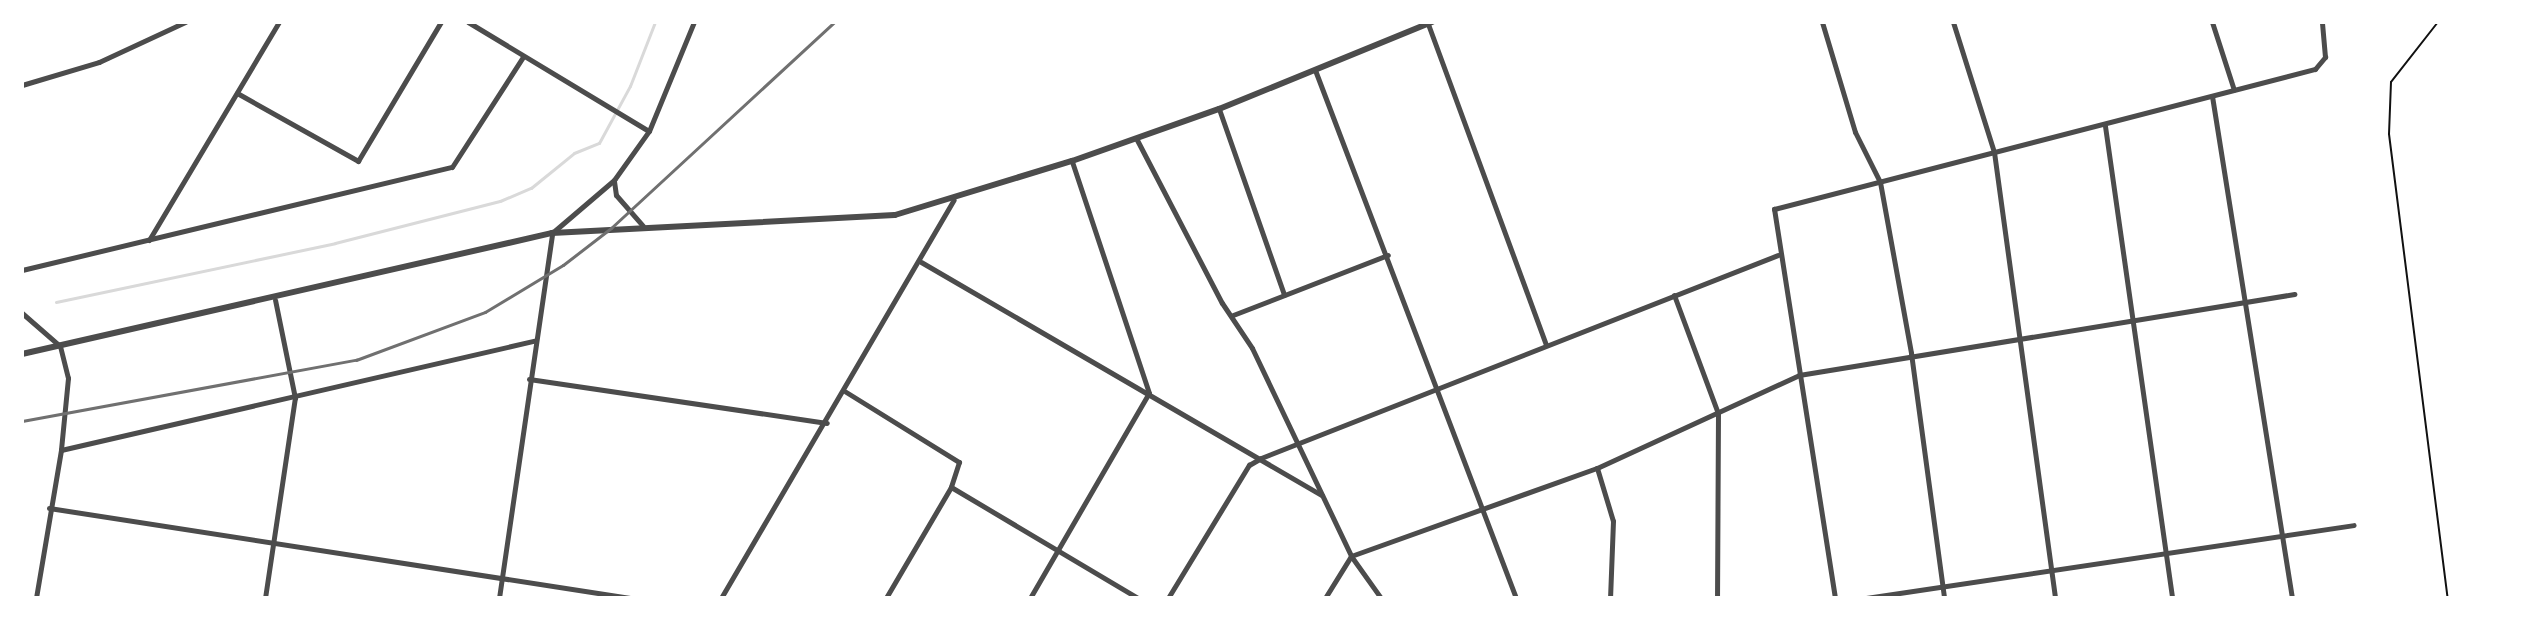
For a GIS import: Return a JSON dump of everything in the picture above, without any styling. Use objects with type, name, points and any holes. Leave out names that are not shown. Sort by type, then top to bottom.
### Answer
[{"type":"street","points":[[22,85],[99,62],[185,22]]},
{"type":"street","points":[[148,241],[279,22]]},
{"type":"street","points":[[237,93],[358,161],[441,22]]},
{"type":"street","points":[[468,22],[649,131]]},
{"type":"street","points":[[499,598],[552,233],[614,180],[649,131],[694,22]]},
{"type":"street","points":[[1822,22],[1855,132],[1880,182],[1911,353],[1944,598]]},
{"type":"street","points":[[1953,22],[1994,152],[2055,598]]},
{"type":"street","points":[[2212,22],[2234,90]]},
{"type":"street","points":[[1835,598],[1778,255],[1774,209],[2105,126],[2315,69],[2325,57],[2322,22]]},
{"type":"street","points":[[22,354],[275,300],[552,233],[895,215],[954,200],[1219,109],[1430,23],[1546,344]]},
{"type":"street","points":[[22,270],[452,167],[523,57]]},
{"type":"street","points":[[1315,70],[1439,388],[1516,598]]},
{"type":"street","points":[[2212,96],[2292,598]]},
{"type":"street","points":[[1219,109],[1284,295]]},
{"type":"street","points":[[2105,126],[2135,317],[2172,598]]},
{"type":"street","points":[[1136,138],[1298,441],[1351,556],[1381,598]]},
{"type":"street","points":[[1030,598],[1149,393],[1072,161]]},
{"type":"street","points":[[614,180],[616,195],[643,226]]},
{"type":"street","points":[[721,598],[846,392],[954,200]]},
{"type":"street","points":[[1233,315],[1388,255]]},
{"type":"street","points":[[1168,598],[1249,465],[1261,458],[1778,255]]},
{"type":"street","points":[[921,262],[1323,496]]},
{"type":"street","points":[[1325,598],[1351,556],[1597,468],[1799,375],[1911,353],[2294,294]]},
{"type":"street","points":[[1674,295],[1718,413],[1717,598]]},
{"type":"street","points":[[265,598],[295,398],[275,300]]},
{"type":"street","points":[[22,313],[60,346],[68,378],[61,450],[36,598]]},
{"type":"street","points":[[61,450],[535,341]]},
{"type":"street","points":[[529,379],[827,423]]},
{"type":"street","points":[[846,392],[955,456],[960,467],[886,598]]},
{"type":"street","points":[[1597,468],[1613,521],[1610,598]]},
{"type":"street","points":[[951,487],[1138,598]]},
{"type":"street","points":[[49,508],[630,598]]},
{"type":"street","points":[[1866,598],[2354,525]]},
{"type":"path","points":[[2438,22],[2391,82],[2389,134],[2448,598]]},
{"type":"waterway","points":[[56,302],[335,243],[500,201],[531,188],[574,153],[599,143],[630,86],[655,22]]},
{"type":"railway","points":[[22,421],[356,360],[485,312],[563,265],[611,228],[834,22]]}]
